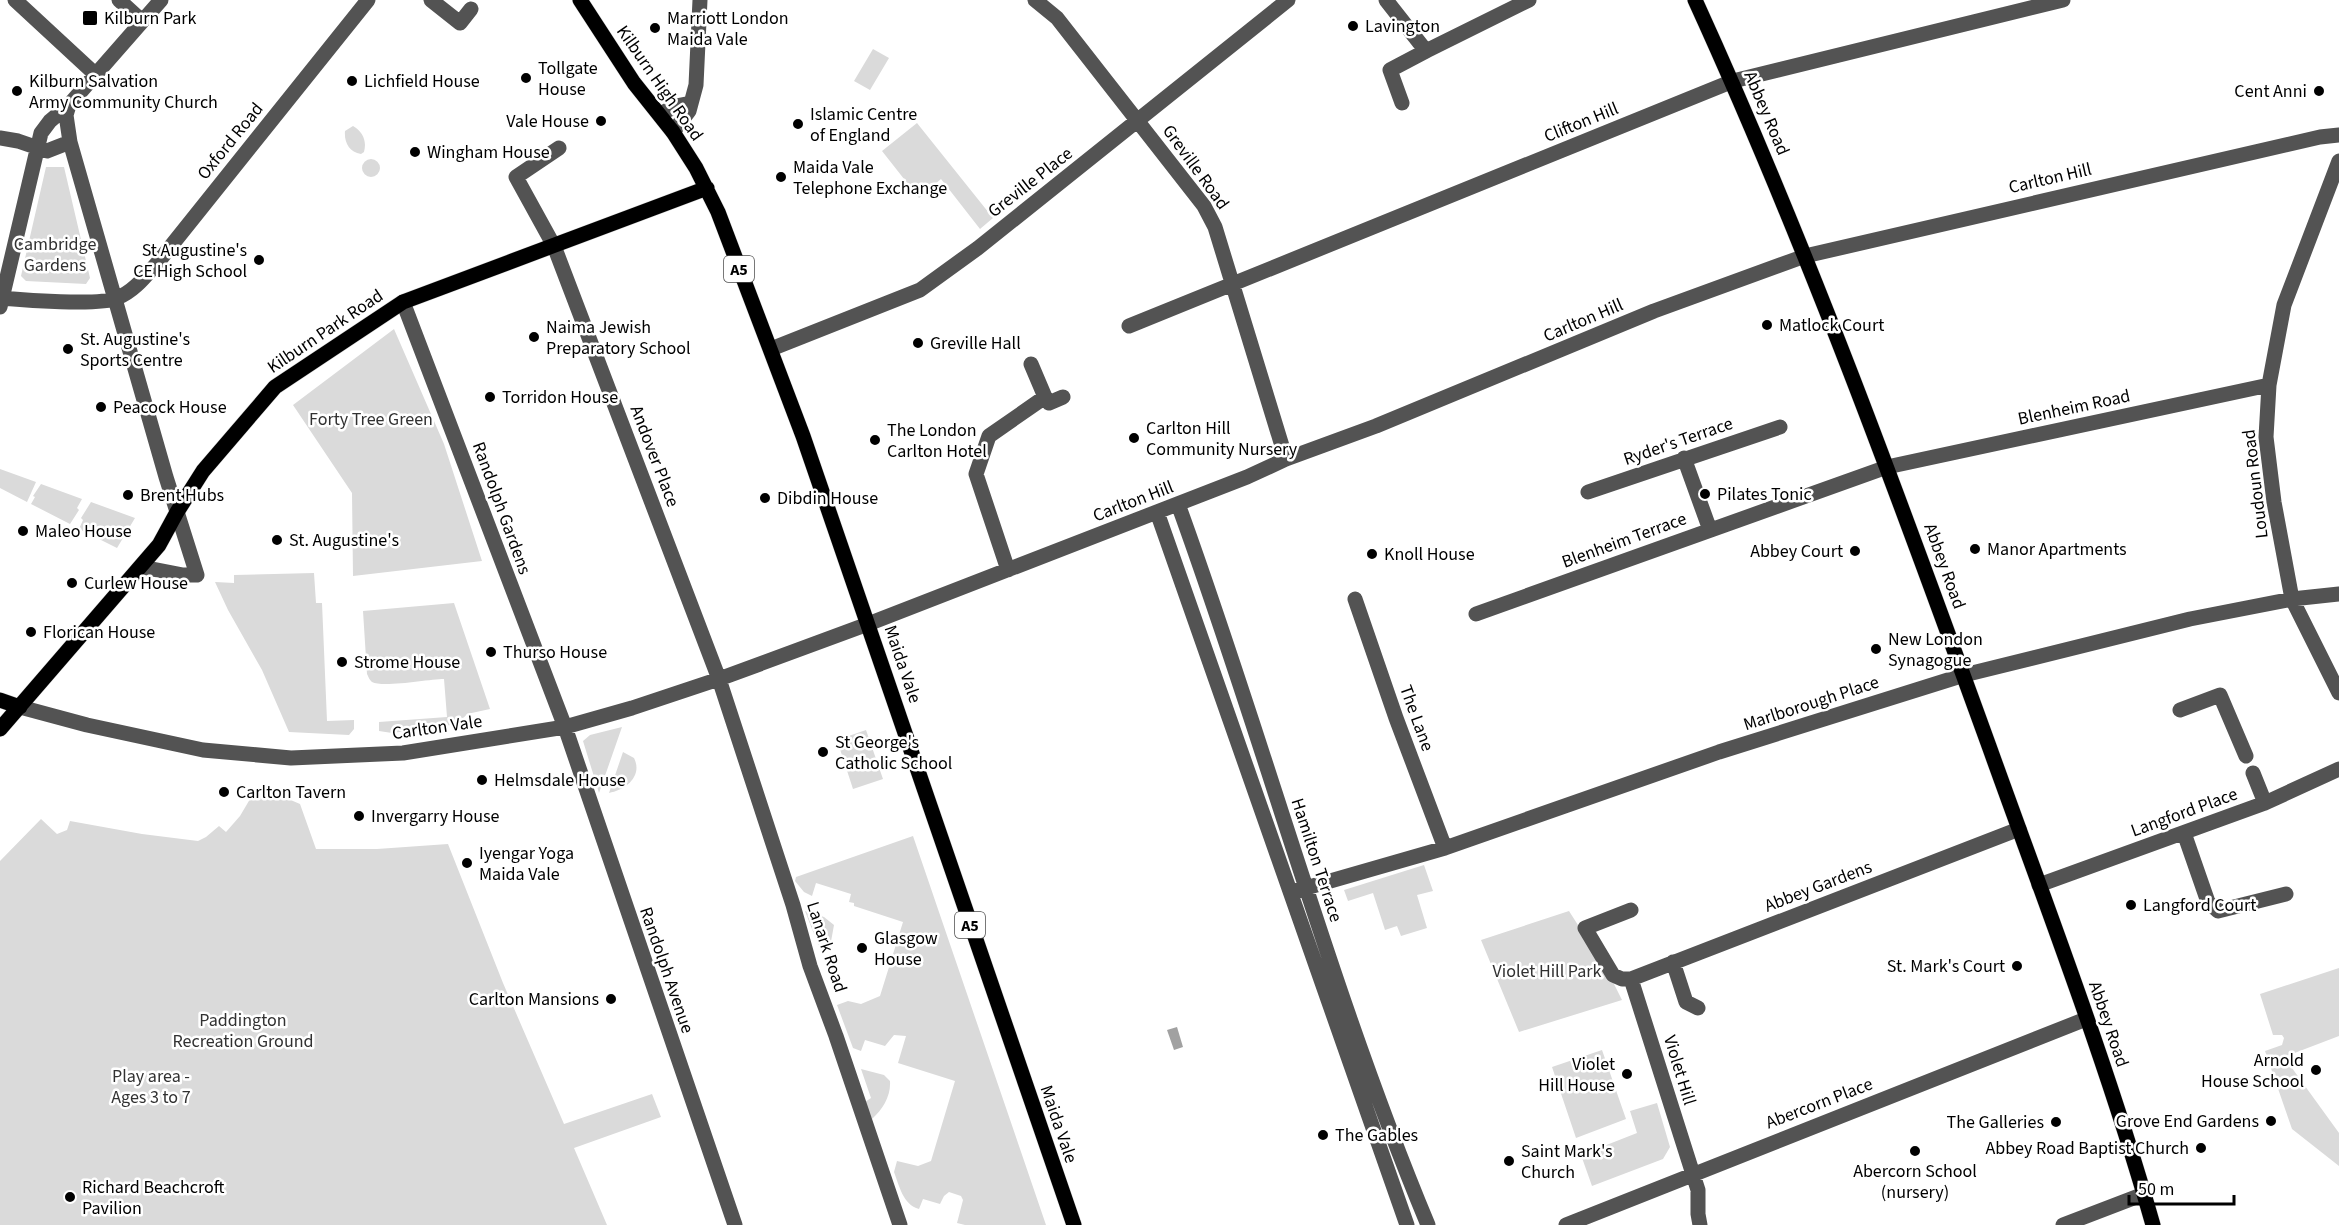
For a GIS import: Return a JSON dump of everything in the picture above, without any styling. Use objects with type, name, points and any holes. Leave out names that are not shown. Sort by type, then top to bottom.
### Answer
[{"type":"main road","name":"Kilburn High Road","points":[[580,0],[634,83],[673,132],[707,188]]},
{"type":"main road","name":"Abbey Road","points":[[1695,0],[1732,81],[1805,256],[1887,467],[1964,675],[2086,1019],[2144,1194],[2152,1225]]},
{"type":"main road","name":"Maida Vale","points":[[707,188],[771,349],[1074,1225]]},
{"type":"main road","name":"Kilburn Park Road","points":[[0,729],[142,567],[159,545],[203,471],[275,387],[403,302],[707,188]]},
{"type":"main road","name":"Carlton Vale","points":[[0,700],[20,708]]},
{"type":"street","points":[[15,0],[95,74]]},
{"type":"street","points":[[119,0],[142,21]]},
{"type":"street","points":[[116,299],[96,302],[1,301],[41,133],[69,105],[161,0]]},
{"type":"street","name":"Oxford Road","points":[[116,299],[135,288],[159,261],[368,0]]},
{"type":"street","points":[[431,0],[460,23],[471,9]]},
{"type":"street","points":[[673,132],[689,111],[696,85],[700,0]]},
{"type":"street","name":"Greville Road","points":[[1035,0],[1057,18],[1204,206],[1215,228],[1286,459]]},
{"type":"street","name":"Greville Place","points":[[771,349],[920,290],[978,248],[1288,0]]},
{"type":"street","points":[[1386,0],[1426,51]]},
{"type":"street","points":[[1402,103],[1390,70],[1529,0]]},
{"type":"street","name":"Clifton Hill","points":[[1129,326],[1732,81],[2063,0]]},
{"type":"street","points":[[660,114],[691,103]]},
{"type":"street","points":[[69,105],[66,115],[70,142],[197,575],[183,575],[142,567]]},
{"type":"street","name":"Carlton Hill","points":[[868,624],[1157,513],[1286,459],[1376,426],[1654,311],[1805,256],[2058,196],[2320,137],[2339,135]]},
{"type":"street","points":[[0,138],[18,141],[47,152],[70,142]]},
{"type":"street","name":"Andover Place","points":[[559,148],[516,177],[554,246],[719,679]]},
{"type":"street","name":"Loudoun Road","points":[[2339,161],[2284,305],[2269,385],[2266,437],[2274,502],[2292,599],[2339,693]]},
{"type":"street","name":"Randolph Gardens","points":[[403,302],[565,727]]},
{"type":"street","points":[[1031,364],[1049,404],[1063,398]]},
{"type":"street","name":"Blenheim Road","points":[[1887,467],[2269,385]]},
{"type":"street","points":[[1008,570],[976,474],[989,436],[1045,397]]},
{"type":"street","name":"Ryder's Terrace","points":[[1588,492],[1780,427]]},
{"type":"street","points":[[1684,458],[1710,530]]},
{"type":"street","name":"Blenheim Terrace","points":[[1476,614],[1887,467]]},
{"type":"street","name":"Hamilton Terrace","points":[[1178,504],[1407,1225]]},
{"type":"street","name":"Hamilton Terrace","points":[[1157,513],[1400,1158],[1428,1225]]},
{"type":"street","name":"Marlborough Place","points":[[1299,890],[1445,848],[1719,752],[1964,675],[2190,620],[2292,599],[2339,594]]},
{"type":"street","name":"The Lane","points":[[1355,599],[1396,718],[1445,848]]},
{"type":"street","name":"Carlton Vale","points":[[20,708],[203,750],[291,758],[403,753],[565,727],[719,679],[868,624]]},
{"type":"street","name":"Lanark Road","points":[[719,679],[793,905],[810,966],[837,1036],[900,1225]]},
{"type":"street","points":[[2180,710],[2220,695],[2246,756]]},
{"type":"street","name":"Randolph Avenue","points":[[565,727],[735,1225]]},
{"type":"street","name":"Langford Place","points":[[2039,885],[2265,803],[2339,769]]},
{"type":"street","points":[[2253,773],[2265,803]]},
{"type":"street","name":"Abbey Gardens","points":[[1631,979],[2019,829]]},
{"type":"street","points":[[2184,833],[2208,902],[2218,911],[2286,894]]},
{"type":"street","points":[[1631,910],[1585,928],[1613,975],[1622,979],[1631,979]]},
{"type":"street","points":[[1673,962],[1686,1002],[1698,1008]]},
{"type":"street","name":"Violet Hill","points":[[1631,979],[1698,1190],[1700,1225]]},
{"type":"street","name":"Abercorn Place","points":[[1566,1225],[1596,1220],[1692,1174],[2086,1019]]},
{"type":"street","points":[[2063,1225],[2144,1194]]},
{"type":"green space","points":[[873,49],[889,58],[870,90],[854,81]]},
{"type":"green space","points":[[917,123],[993,218],[980,229],[941,179],[919,198],[882,151]]},
{"type":"green space","points":[[353,126],[362,134],[364,141],[365,148],[361,154],[350,149],[345,139],[345,131]]},
{"type":"green space","points":[[371,159],[377,162],[380,168],[377,174],[371,177],[365,174],[362,168],[365,162]]},
{"type":"green space","name":"Cambridge Gardens","points":[[46,167],[64,167],[90,278],[86,284],[26,281],[21,276]]},
{"type":"green space","name":"Forty Tree Green","points":[[394,329],[444,444],[482,561],[353,576],[352,493],[293,405]]},
{"type":"green space","points":[[0,469],[36,482],[27,502],[0,488]]},
{"type":"green space","points":[[41,484],[82,499],[77,508],[79,510],[70,524],[31,504]]},
{"type":"green space","points":[[91,502],[135,518],[117,548],[79,529],[83,520],[81,518]]},
{"type":"green space","points":[[314,573],[316,603],[322,603],[327,721],[354,720],[354,729],[349,735],[289,732],[262,670],[215,582],[234,583],[234,575]]},
{"type":"green space","points":[[454,603],[490,709],[467,714],[458,724],[392,733],[379,731],[379,722],[447,717],[444,679],[396,684],[372,682],[367,674],[363,611]]},
{"type":"green space","points":[[622,727],[599,793],[583,741],[590,735]]},
{"type":"green space","points":[[866,730],[883,779],[853,789],[837,740]]},
{"type":"green space","points":[[623,752],[634,758],[635,776],[621,789],[609,793]]},
{"type":"green space","name":"Paddington Recreation Ground","points":[[253,794],[279,795],[300,804],[316,849],[377,849],[448,844],[503,983],[564,1124],[652,1094],[661,1117],[574,1148],[607,1225],[0,1225],[0,861],[41,819],[57,834],[67,830],[70,821],[198,841],[219,826],[226,832],[240,816]]},
{"type":"green space","points":[[913,836],[1046,1225],[965,1225],[957,1223],[963,1200],[961,1196],[949,1192],[940,1204],[923,1199],[919,1209],[905,1199],[894,1172],[897,1161],[918,1166],[931,1161],[955,1081],[898,1063],[906,1036],[894,1035],[885,1046],[865,1040],[861,1051],[853,1048],[837,1005],[848,1001],[861,1004],[880,996],[903,922],[854,906],[854,903],[849,902],[851,894],[816,883],[812,896],[804,892],[795,881],[796,877]]},
{"type":"green space","points":[[1424,865],[1433,891],[1417,895],[1427,928],[1401,936],[1397,926],[1385,930],[1373,893],[1348,901],[1344,890]]},
{"type":"green space","points":[[805,911],[824,917],[834,925],[830,947],[826,950],[819,947]]},
{"type":"green space","name":"Violet Hill Park","points":[[1569,911],[1608,972],[1622,1000],[1519,1032],[1481,940]]},
{"type":"green space","points":[[2339,968],[2339,1036],[2284,1057],[2339,1133],[2339,1166],[2292,1129],[2265,1051],[2282,1045],[2284,1038],[2282,1035],[2273,1035],[2260,994]]},
{"type":"green space","points":[[1602,1050],[1626,1119],[1576,1138],[1552,1067]]},
{"type":"green space","points":[[861,1069],[884,1075],[890,1081],[886,1102],[872,1119],[865,1102],[871,1098]]},
{"type":"green space","points":[[1657,1103],[1670,1147],[1663,1159],[1592,1186],[1581,1155],[1637,1133],[1630,1111]]},
{"type":"shaded area","points":[[1177,1027],[1183,1047],[1174,1050],[1167,1030]]},
{"type":"place","name":"Kilburn Park","points":[[90,18]]},
{"type":"place","name":"Lavington","points":[[1353,26]]},
{"type":"place","name":"Marriott London Maida Vale","points":[[655,28]]},
{"type":"place","name":"Tollgate House","points":[[526,78]]},
{"type":"place","name":"Lichfield House","points":[[352,81]]},
{"type":"place","name":"Kilburn Salvation Army Community Church","points":[[17,91]]},
{"type":"place","name":"Cent Anni","points":[[2319,91]]},
{"type":"place","name":"Vale House","points":[[601,121]]},
{"type":"place","name":"Islamic Centre of England","points":[[798,124]]},
{"type":"place","name":"Wingham House","points":[[415,152]]},
{"type":"place","name":"Maida Vale Telephone Exchange","points":[[781,177]]},
{"type":"place","name":"St Augustine's CE High School","points":[[259,260]]},
{"type":"place","name":"Matlock Court","points":[[1767,325]]},
{"type":"place","name":"Naima Jewish Preparatory School","points":[[534,337]]},
{"type":"place","name":"Greville Hall","points":[[918,343]]},
{"type":"place","name":"St. Augustine's Sports Centre","points":[[68,349]]},
{"type":"place","name":"Torridon House","points":[[490,397]]},
{"type":"place","name":"Peacock House","points":[[101,407]]},
{"type":"place","name":"Carlton Hill Community Nursery","points":[[1134,438]]},
{"type":"place","name":"The London Carlton Hotel","points":[[875,440]]},
{"type":"place","name":"Pilates Tonic","points":[[1705,494]]},
{"type":"place","name":"Brent Hubs","points":[[128,495]]},
{"type":"place","name":"Dibdin House","points":[[765,498]]},
{"type":"place","name":"Maleo House","points":[[23,531]]},
{"type":"place","name":"St. Augustine's","points":[[277,540]]},
{"type":"place","name":"Manor Apartments","points":[[1975,549]]},
{"type":"place","name":"Abbey Court","points":[[1855,551]]},
{"type":"place","name":"Knoll House","points":[[1372,554]]},
{"type":"place","name":"Curlew House","points":[[72,583]]},
{"type":"place","name":"Florican House","points":[[31,632]]},
{"type":"place","name":"New London Synagogue","points":[[1876,649]]},
{"type":"place","name":"Thurso House","points":[[491,652]]},
{"type":"place","name":"Strome House","points":[[342,662]]},
{"type":"place","name":"St George's Catholic School","points":[[823,752]]},
{"type":"place","name":"Helmsdale House","points":[[482,780]]},
{"type":"place","name":"Carlton Tavern","points":[[224,792]]},
{"type":"place","name":"Invergarry House","points":[[359,816]]},
{"type":"place","name":"Iyengar Yoga Maida Vale","points":[[467,863]]},
{"type":"place","name":"Langford Court","points":[[2131,905]]},
{"type":"place","name":"Glasgow House","points":[[862,948]]},
{"type":"place","name":"St. Mark's Court","points":[[2017,966]]},
{"type":"place","name":"Carlton Mansions","points":[[611,999]]},
{"type":"place","name":"Arnold House School","points":[[2316,1070]]},
{"type":"place","name":"Violet Hill House","points":[[1627,1074]]},
{"type":"place","name":"Grove End Gardens","points":[[2271,1121]]},
{"type":"place","name":"The Galleries","points":[[2056,1122]]},
{"type":"place","name":"The Gables","points":[[1323,1135]]},
{"type":"place","name":"Abbey Road Baptist Church","points":[[2201,1148]]},
{"type":"place","name":"Abercorn School (nursery)","points":[[1915,1151]]},
{"type":"place","name":"Saint Mark's Church","points":[[1509,1161]]},
{"type":"place","name":"Richard Beachcroft Pavilion","points":[[70,1197]]},
{"type":"park label","name":"Play area - Ages 3 to 7","points":[[151,1086]]}]
